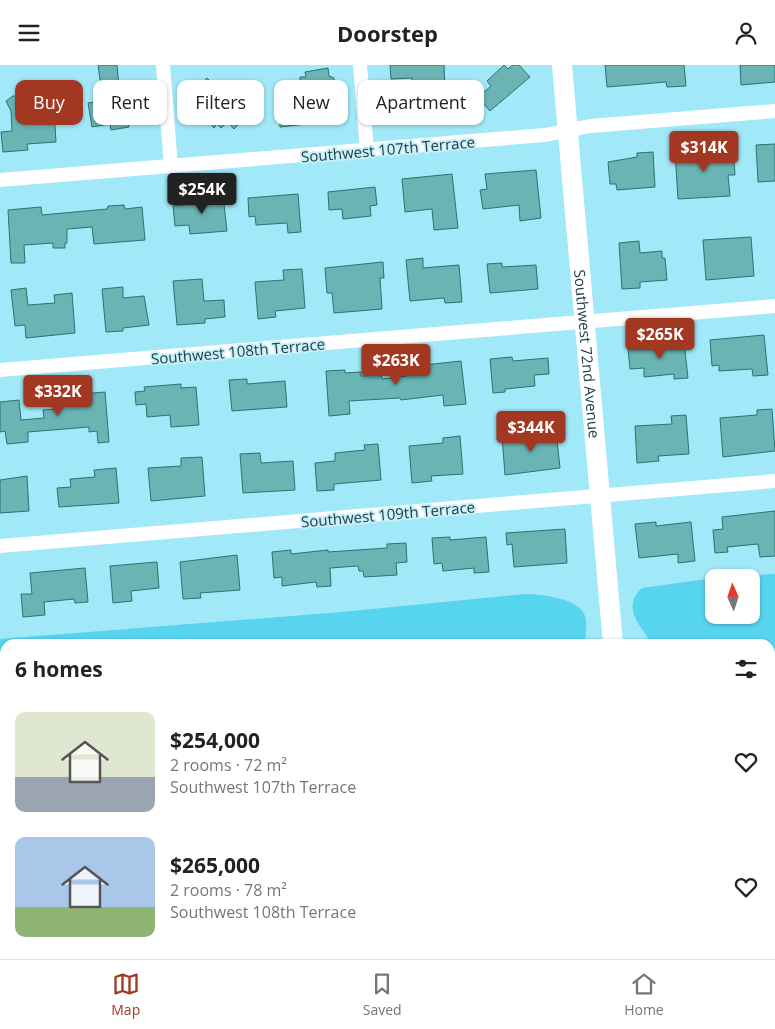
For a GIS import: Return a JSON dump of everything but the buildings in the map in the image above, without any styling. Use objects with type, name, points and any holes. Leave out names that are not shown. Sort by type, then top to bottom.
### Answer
[{"type":"street","points":[[163,65],[171,167]]},
{"type":"street","points":[[360,65],[366,151]]},
{"type":"street","name":"Southwest 72nd Avenue","points":[[562,65],[613,639]]},
{"type":"street","name":"Southwest 107th Terrace","points":[[0,180],[366,151],[545,135],[590,127],[775,111]]},
{"type":"street","name":"Southwest 108th Terrace","points":[[0,370],[775,306]]},
{"type":"street","name":"Southwest 109th Terrace","points":[[0,546],[775,481]]},
{"type":"water","points":[[775,574],[775,639],[649,639],[635,617],[633,610],[636,595],[642,588],[705,579],[705,624],[760,624],[760,575]]},
{"type":"water","points":[[525,594],[540,595],[568,601],[582,610],[586,622],[585,639],[0,639],[342,612]]}]
